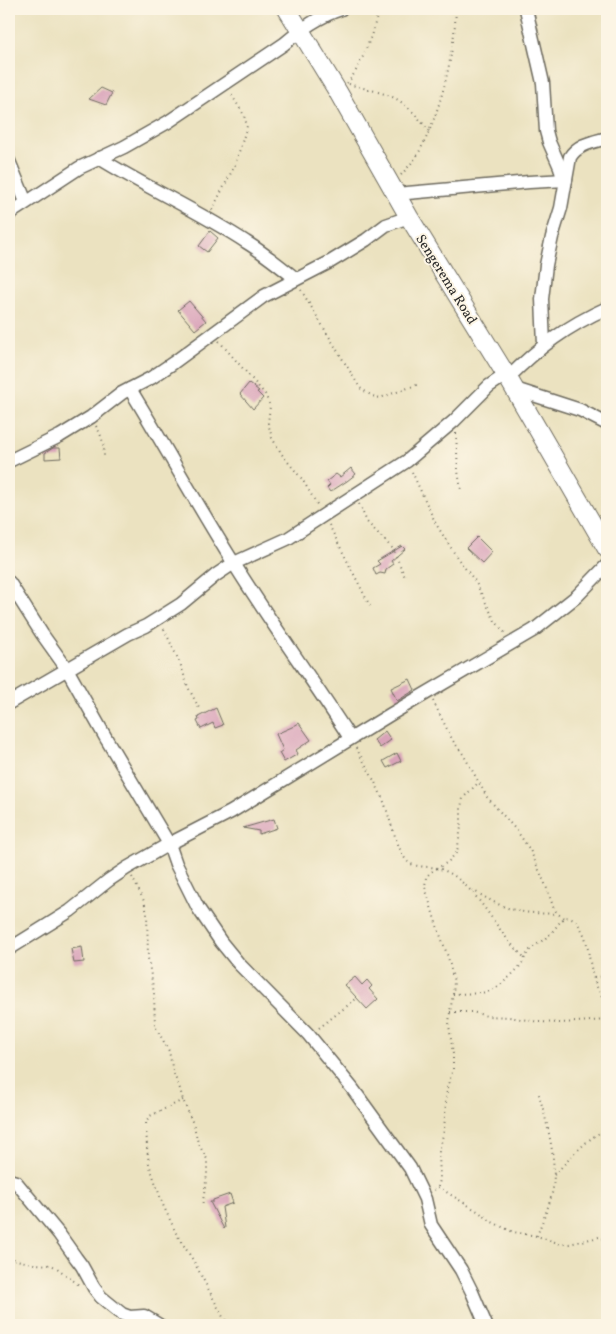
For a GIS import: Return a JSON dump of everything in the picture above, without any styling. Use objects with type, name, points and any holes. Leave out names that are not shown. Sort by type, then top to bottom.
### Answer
[{"type":"main road","name":"Sengerema Road","points":[[287,9],[342,88],[394,190],[510,382],[607,549]]},
{"type":"street","points":[[9,214],[79,168],[124,148],[168,122],[284,44],[300,30],[321,16],[341,9]]},
{"type":"street","points":[[526,9],[543,83],[546,131],[564,180]]},
{"type":"street","points":[[544,345],[542,299],[546,264],[561,208],[564,180],[570,157],[578,147],[607,138]]},
{"type":"street","points":[[99,158],[128,177],[208,218],[246,241],[296,279]]},
{"type":"street","points":[[9,161],[26,202]]},
{"type":"street","points":[[394,190],[564,180]]},
{"type":"street","points":[[9,462],[60,436],[91,417],[122,393],[151,378],[264,296],[330,262],[386,225],[409,216]]},
{"type":"street","points":[[510,382],[544,345],[570,326],[607,308]]},
{"type":"street","points":[[9,703],[160,617],[180,604],[216,575],[234,564],[287,539],[407,461],[454,421],[489,386],[498,380],[510,382],[580,410],[607,424]]},
{"type":"street","points":[[130,389],[234,564],[302,667],[320,690],[350,738]]},
{"type":"street","points":[[9,949],[70,911],[127,868],[231,812],[350,738],[513,644],[570,601],[607,566]]},
{"type":"street","points":[[9,582],[67,670],[169,844],[176,864],[198,908],[221,942],[239,964],[308,1034],[352,1088],[404,1158],[425,1199],[431,1225],[461,1270],[486,1325]]},
{"type":"street","points":[[9,1180],[16,1182],[59,1234],[101,1297],[122,1314],[130,1317],[144,1316],[159,1325]]},
{"type":"path","points":[[342,88],[354,76],[375,25],[379,9]]},
{"type":"path","points":[[394,190],[417,156],[429,132],[438,106],[449,67],[456,9]]},
{"type":"path","points":[[208,218],[235,166],[247,126],[244,115],[224,84]]},
{"type":"path","points":[[342,88],[392,97],[400,101],[411,110],[429,132]]},
{"type":"path","points":[[296,279],[302,293],[360,388],[372,396],[380,398],[419,384]]},
{"type":"path","points":[[212,334],[265,394],[270,406],[268,423],[272,438],[283,456],[302,479],[324,515],[370,606]]},
{"type":"path","points":[[91,417],[102,436],[104,456]]},
{"type":"path","points":[[454,421],[461,490]]},
{"type":"path","points":[[407,461],[436,524],[458,559],[475,580],[495,621],[513,644]]},
{"type":"path","points":[[356,494],[367,522],[393,549],[405,577]]},
{"type":"path","points":[[160,617],[188,687],[200,710]]},
{"type":"path","points":[[429,692],[453,741],[478,783],[530,850],[554,909],[565,918],[575,920],[581,928],[587,943],[594,978],[607,1006]]},
{"type":"path","points":[[350,738],[370,772],[383,801],[401,851],[408,862],[414,865],[438,868],[456,877],[470,889],[512,910],[558,914]]},
{"type":"path","points":[[425,1199],[438,1187],[440,1174],[439,1152],[444,1130],[447,1088],[453,1069],[449,1024],[454,982],[425,887],[426,878],[431,872],[448,862],[457,852],[463,798],[478,783]]},
{"type":"path","points":[[127,868],[141,894],[147,913],[148,958],[154,993],[155,1026],[168,1052],[173,1072],[194,1126],[198,1143],[207,1159],[207,1175],[202,1207]]},
{"type":"path","points":[[470,889],[510,943],[524,957]]},
{"type":"path","points":[[453,994],[482,992],[494,989],[518,968],[531,949],[551,934],[565,918]]},
{"type":"path","points":[[594,978],[607,975]]},
{"type":"path","points":[[308,1034],[356,999]]},
{"type":"path","points":[[450,1012],[472,1012],[487,1016],[509,1017],[539,1022],[561,1023],[607,1020]]},
{"type":"path","points":[[537,1236],[553,1190],[554,1175],[550,1139],[538,1091]]},
{"type":"path","points":[[183,1100],[150,1116],[146,1121],[146,1147],[149,1164],[163,1205],[177,1236],[193,1260],[229,1325]]},
{"type":"path","points":[[554,1175],[591,1138],[607,1130]]},
{"type":"path","points":[[438,1187],[513,1232],[537,1236],[562,1244],[599,1237],[607,1240]]},
{"type":"path","points":[[9,1258],[33,1264],[51,1265],[80,1286]]},
{"type":"building","points":[[101,88],[112,93],[106,105],[89,99]]},
{"type":"building","points":[[210,231],[218,238],[207,252],[199,246]]},
{"type":"building","points":[[189,301],[206,321],[195,330],[178,310]]},
{"type":"building","points":[[249,383],[259,391],[257,392],[263,398],[253,409],[240,394]]},
{"type":"building","points":[[53,448],[60,448],[61,458],[45,459],[45,453]]},
{"type":"building","points":[[351,468],[356,474],[330,492],[327,488],[330,485],[327,481],[336,474],[340,477]]},
{"type":"building","points":[[477,537],[492,552],[482,563],[466,548]]},
{"type":"building","points":[[402,546],[405,549],[391,561],[393,564],[386,569],[385,574],[380,573],[376,575],[373,568],[380,564],[377,561]]},
{"type":"building","points":[[410,679],[415,690],[397,701],[391,688]]},
{"type":"building","points":[[216,708],[223,725],[215,728],[213,723],[201,729],[197,721],[199,720],[198,717]]},
{"type":"building","points":[[299,723],[311,740],[296,750],[298,754],[284,762],[279,753],[283,750],[276,734]]},
{"type":"building","points":[[385,731],[391,740],[380,748],[374,740]]},
{"type":"building","points":[[397,753],[401,761],[387,768],[383,761]]},
{"type":"building","points":[[274,819],[277,828],[259,834],[259,831],[243,828]]},
{"type":"building","points":[[82,947],[84,962],[74,963],[71,949]]},
{"type":"building","points":[[355,977],[362,985],[367,980],[372,986],[369,989],[378,999],[367,1009],[345,985]]},
{"type":"building","points":[[230,1194],[233,1203],[222,1207],[224,1229],[210,1202]]}]
